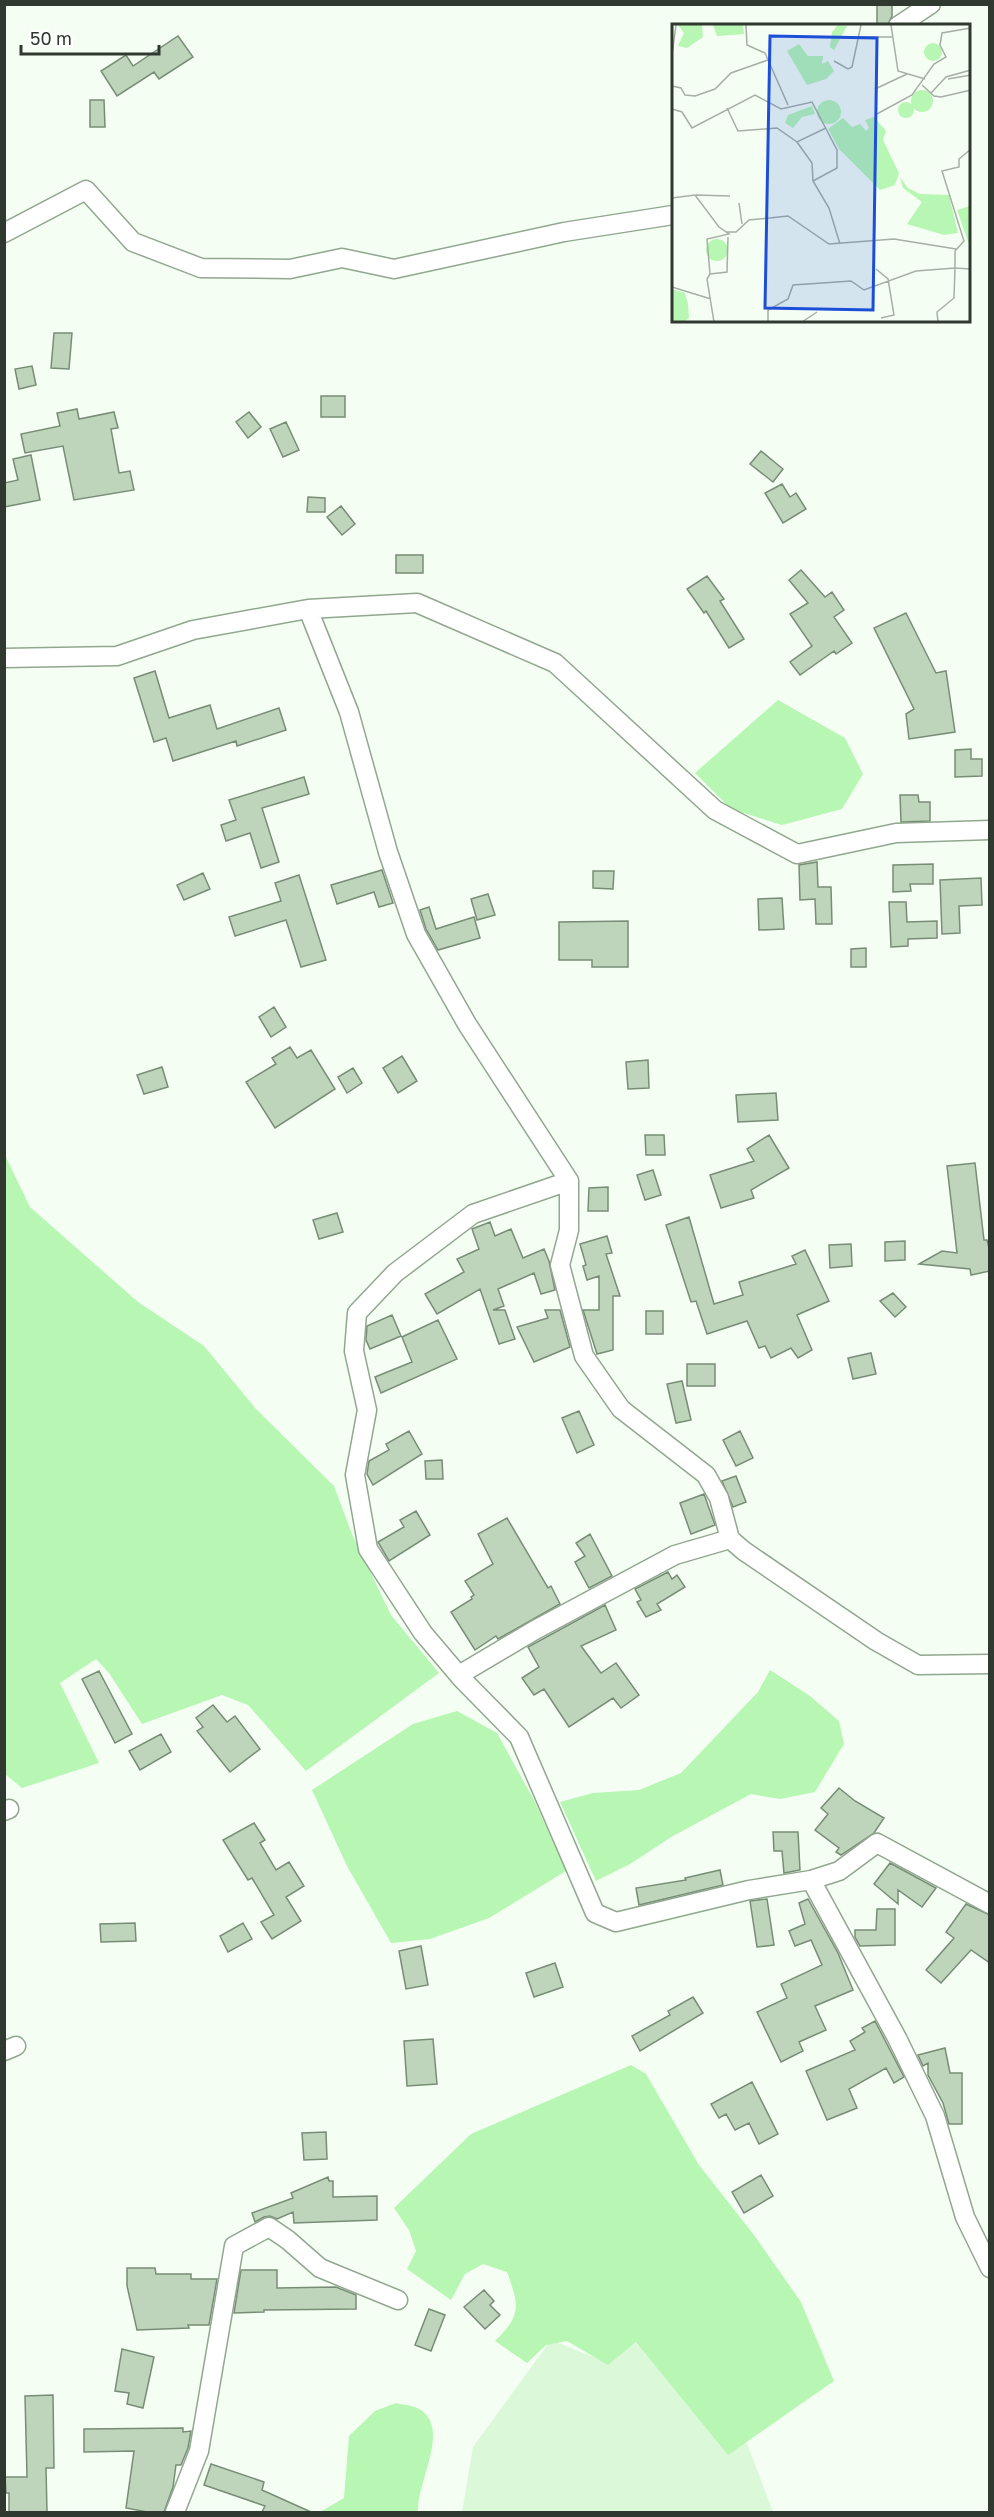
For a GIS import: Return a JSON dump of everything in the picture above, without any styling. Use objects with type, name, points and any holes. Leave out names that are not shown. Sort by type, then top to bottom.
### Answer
[{"type":"street","points":[[901,24],[931,4]]},
{"type":"street","points":[[4,233],[86,190],[133,242],[201,268],[290,269],[342,258],[394,269],[564,232],[672,215]]},
{"type":"street","points":[[4,658],[117,656],[194,630],[308,609],[417,603],[555,663],[715,810],[797,854],[896,832],[990,830]]},
{"type":"street","points":[[308,609],[350,712],[388,852],[416,934],[467,1024],[569,1181],[569,1230],[560,1265],[584,1356],[621,1409],[706,1475],[719,1498],[730,1539],[744,1551],[876,1641],[918,1665],[990,1664]]},
{"type":"street","points":[[569,1181],[473,1214],[395,1273],[357,1313],[354,1351],[367,1410],[355,1475],[368,1549],[423,1633],[459,1675],[519,1737],[595,1913],[616,1922],[750,1890],[811,1880],[838,1871],[877,1843],[990,1904]]},
{"type":"street","points":[[459,1675],[535,1630],[675,1555],[730,1539]]},
{"type":"street","points":[[811,1880],[897,2038],[935,2116],[965,2217],[990,2268]]},
{"type":"street","points":[[176,2512],[199,2451],[234,2246],[269,2227],[320,2268],[398,2300]]},
{"type":"shaded area","points":[[778,700],[845,738],[863,774],[842,809],[782,825],[731,809],[695,773]]},
{"type":"shaded area","points":[[4,1153],[30,1207],[138,1302],[204,1346],[256,1409],[334,1486],[352,1534],[391,1615],[439,1673],[306,1771],[248,1705],[222,1695],[142,1724],[109,1673],[96,1659],[60,1683],[99,1763],[22,1788],[5,1774]]},
{"type":"shaded area","points":[[770,1670],[810,1696],[839,1721],[844,1744],[815,1792],[780,1799],[751,1794],[673,1836],[630,1864],[596,1881],[560,1802],[593,1793],[639,1790],[681,1773],[758,1692]]},
{"type":"shaded area","points":[[457,1711],[497,1733],[535,1802],[566,1871],[489,1918],[430,1939],[391,1943],[347,1866],[312,1790],[413,1724]]},
{"type":"shaded area","points":[[631,2065],[646,2074],[699,2165],[754,2235],[801,2302],[834,2381],[728,2455],[636,2342],[608,2365],[567,2341],[546,2345],[527,2363],[495,2341],[510,2324],[516,2309],[516,2301],[507,2272],[483,2264],[465,2274],[451,2300],[407,2269],[416,2251],[409,2230],[394,2208],[471,2134]]},
{"type":"shaded area","points":[[695,2306],[773,2512],[462,2512],[473,2447],[551,2340],[606,2362]]},
{"type":"shaded area","points":[[396,2403],[419,2409],[428,2417],[432,2429],[433,2442],[418,2512],[320,2512],[344,2498],[349,2436],[375,2411]]},
{"type":"building","points":[[877,4],[892,4],[892,16],[888,24],[877,24]]},
{"type":"building","points":[[178,36],[193,57],[159,79],[154,72],[117,96],[101,71],[126,55],[133,66]]},
{"type":"building","points":[[90,100],[104,100],[105,127],[90,127]]},
{"type":"building","points":[[54,333],[72,333],[69,369],[51,368]]},
{"type":"building","points":[[32,366],[36,385],[19,389],[15,369]]},
{"type":"building","points":[[321,396],[345,396],[345,417],[321,417]]},
{"type":"building","points":[[77,409],[79,419],[114,412],[118,428],[111,429],[119,473],[130,471],[134,490],[74,500],[63,446],[25,453],[21,434],[60,426],[57,413]]},
{"type":"building","points":[[249,412],[261,427],[248,438],[236,422]]},
{"type":"building","points":[[286,422],[299,450],[283,457],[270,429]]},
{"type":"building","points":[[761,451],[783,469],[773,482],[750,464]]},
{"type":"building","points":[[31,455],[40,500],[4,507],[4,483],[18,480],[13,459]]},
{"type":"building","points":[[782,484],[790,497],[796,493],[806,509],[783,523],[765,493]]},
{"type":"building","points":[[308,497],[325,498],[325,512],[307,512]]},
{"type":"building","points":[[341,506],[355,524],[342,535],[327,517]]},
{"type":"building","points":[[396,555],[423,555],[423,573],[396,573]]},
{"type":"building","points":[[801,570],[825,597],[832,592],[844,610],[834,617],[852,643],[836,654],[834,651],[800,675],[790,662],[812,646],[790,614],[808,603],[789,580]]},
{"type":"building","points":[[707,576],[724,599],[720,601],[744,639],[729,648],[706,611],[704,613],[687,589]]},
{"type":"building","points":[[906,613],[936,673],[946,671],[955,732],[909,739],[906,714],[914,709],[874,628]]},
{"type":"building","points":[[155,671],[169,718],[210,705],[217,729],[279,708],[286,730],[237,746],[236,741],[173,761],[166,738],[154,742],[134,678]]},
{"type":"building","points":[[971,749],[971,759],[982,759],[982,776],[955,777],[955,750]]},
{"type":"building","points":[[304,777],[309,794],[262,808],[279,862],[261,868],[250,833],[226,841],[221,825],[236,820],[229,800]]},
{"type":"building","points":[[900,795],[918,795],[919,802],[930,802],[930,821],[901,822]]},
{"type":"building","points":[[817,862],[818,887],[831,887],[832,924],[816,924],[815,899],[800,900],[799,865]]},
{"type":"building","points":[[933,864],[933,884],[910,884],[911,891],[893,892],[893,865]]},
{"type":"building","points":[[382,870],[393,903],[379,907],[374,892],[337,904],[331,885]]},
{"type":"building","points":[[593,871],[614,871],[613,889],[593,888]]},
{"type":"building","points":[[203,873],[210,889],[184,900],[177,885]]},
{"type":"building","points":[[299,875],[326,960],[301,967],[286,920],[235,936],[229,917],[281,901],[275,883]]},
{"type":"building","points":[[981,878],[982,905],[959,906],[960,933],[942,934],[940,880]]},
{"type":"building","points":[[488,894],[495,915],[477,920],[471,899]]},
{"type":"building","points":[[782,898],[784,929],[759,930],[758,899]]},
{"type":"building","points":[[889,902],[906,902],[907,922],[937,921],[937,938],[908,939],[908,946],[891,947]]},
{"type":"building","points":[[429,907],[436,929],[474,917],[480,938],[438,950],[426,929],[420,910]]},
{"type":"building","points":[[628,921],[628,967],[592,967],[592,960],[559,960],[559,922]]},
{"type":"building","points":[[866,948],[866,967],[851,967],[851,949]]},
{"type":"building","points":[[274,1007],[286,1027],[271,1037],[259,1017]]},
{"type":"building","points":[[290,1047],[297,1058],[311,1050],[335,1089],[275,1128],[246,1082],[276,1064],[272,1058]]},
{"type":"building","points":[[402,1056],[417,1081],[398,1093],[383,1068]]},
{"type":"building","points":[[648,1060],[649,1088],[628,1089],[626,1062]]},
{"type":"building","points":[[162,1067],[168,1087],[144,1094],[137,1075]]},
{"type":"building","points":[[353,1068],[362,1083],[347,1093],[338,1077]]},
{"type":"building","points":[[776,1093],[778,1120],[738,1122],[736,1095]]},
{"type":"building","points":[[645,1135],[664,1135],[665,1155],[646,1155]]},
{"type":"building","points":[[769,1135],[789,1168],[751,1190],[754,1198],[721,1208],[710,1175],[754,1161],[747,1149]]},
{"type":"building","points":[[975,1163],[984,1240],[987,1240],[990,1252],[990,1271],[971,1275],[970,1269],[919,1264],[942,1251],[957,1253],[947,1166]]},
{"type":"building","points":[[653,1170],[661,1195],[645,1200],[637,1175]]},
{"type":"building","points":[[608,1187],[608,1211],[588,1211],[589,1188]]},
{"type":"building","points":[[337,1213],[343,1232],[319,1239],[313,1220]]},
{"type":"building","points":[[689,1217],[714,1304],[743,1295],[739,1282],[796,1264],[792,1256],[805,1250],[829,1301],[797,1315],[812,1350],[798,1358],[791,1348],[771,1358],[765,1346],[759,1348],[747,1321],[707,1334],[696,1301],[691,1302],[666,1225]]},
{"type":"building","points":[[490,1222],[495,1236],[511,1229],[523,1258],[544,1249],[555,1290],[541,1294],[534,1273],[498,1289],[504,1306],[493,1310],[505,1310],[515,1339],[499,1344],[480,1289],[437,1314],[425,1294],[464,1272],[457,1259],[479,1249],[472,1229]]},
{"type":"building","points":[[607,1236],[612,1253],[606,1254],[620,1296],[613,1296],[613,1350],[597,1354],[583,1310],[599,1310],[599,1276],[587,1280],[583,1266],[586,1265],[580,1244]]},
{"type":"building","points":[[905,1241],[905,1260],[885,1261],[885,1242]]},
{"type":"building","points":[[851,1244],[852,1266],[830,1268],[829,1245]]},
{"type":"building","points":[[893,1293],[906,1307],[895,1317],[880,1301]]},
{"type":"building","points":[[545,1310],[560,1310],[570,1347],[534,1362],[517,1327],[548,1318]]},
{"type":"building","points":[[646,1311],[663,1311],[663,1334],[646,1334]]},
{"type":"building","points":[[392,1315],[401,1336],[370,1349],[366,1340],[367,1326]]},
{"type":"building","points":[[438,1320],[457,1359],[381,1393],[375,1377],[412,1362],[402,1337]]},
{"type":"building","points":[[871,1353],[876,1374],[853,1379],[848,1358]]},
{"type":"building","points":[[687,1364],[715,1364],[715,1386],[687,1386]]},
{"type":"building","points":[[682,1381],[691,1420],[676,1423],[667,1384]]},
{"type":"building","points":[[579,1411],[594,1445],[577,1453],[562,1418]]},
{"type":"building","points":[[409,1431],[422,1454],[373,1485],[367,1474],[369,1461],[389,1450],[386,1444]]},
{"type":"building","points":[[740,1431],[753,1458],[736,1466],[723,1440]]},
{"type":"building","points":[[442,1460],[443,1479],[426,1479],[425,1461]]},
{"type":"building","points":[[736,1476],[746,1502],[733,1507],[722,1481]]},
{"type":"building","points":[[704,1494],[715,1525],[691,1534],[680,1503]]},
{"type":"building","points":[[416,1511],[430,1535],[389,1561],[378,1542],[404,1527],[400,1520]]},
{"type":"building","points":[[507,1518],[548,1588],[551,1586],[560,1604],[498,1639],[496,1636],[475,1650],[451,1612],[472,1599],[474,1595],[465,1581],[493,1564],[478,1534]]},
{"type":"building","points":[[590,1534],[612,1576],[589,1588],[575,1562],[585,1556],[576,1543]]},
{"type":"building","points":[[668,1572],[672,1579],[677,1575],[685,1587],[657,1604],[661,1610],[646,1617],[637,1602],[641,1600],[635,1589]]},
{"type":"building","points":[[605,1605],[616,1630],[581,1646],[601,1673],[616,1663],[639,1695],[621,1708],[613,1698],[569,1727],[544,1689],[534,1695],[522,1678],[539,1667],[528,1647]]},
{"type":"building","points":[[99,1671],[132,1734],[115,1743],[82,1679]]},
{"type":"building","points":[[213,1705],[227,1722],[235,1716],[260,1749],[230,1772],[197,1731],[203,1727],[196,1718]]},
{"type":"building","points":[[161,1734],[171,1752],[140,1770],[129,1751]]},
{"type":"building","points":[[839,1788],[855,1801],[884,1818],[874,1833],[841,1855],[836,1852],[839,1848],[815,1830],[828,1814],[821,1808]]},
{"type":"building","points":[[254,1823],[265,1840],[260,1843],[276,1870],[289,1862],[304,1886],[286,1897],[301,1921],[272,1939],[261,1922],[274,1915],[252,1878],[248,1880],[223,1840]]},
{"type":"building","points":[[773,1832],[798,1832],[800,1870],[784,1873],[782,1851],[774,1851]]},
{"type":"building","points":[[890,1863],[936,1888],[922,1907],[898,1890],[898,1904],[874,1884]]},
{"type":"building","points":[[720,1870],[723,1885],[639,1905],[636,1888],[686,1880],[685,1878]]},
{"type":"building","points":[[767,1899],[774,1945],[757,1947],[750,1901]]},
{"type":"building","points":[[808,1899],[838,1953],[853,1990],[815,2006],[826,2030],[799,2042],[803,2051],[781,2062],[757,2012],[787,1998],[781,1984],[822,1965],[811,1940],[795,1946],[789,1931],[805,1924],[799,1903]]},
{"type":"building","points":[[966,1904],[990,1915],[990,1963],[971,1950],[941,1983],[926,1970],[954,1938],[946,1932]]},
{"type":"building","points":[[877,1909],[895,1909],[895,1945],[860,1946],[855,1937],[855,1930],[876,1930]]},
{"type":"building","points":[[135,1923],[136,1941],[101,1942],[100,1924]]},
{"type":"building","points":[[243,1923],[252,1939],[228,1952],[220,1936]]},
{"type":"building","points":[[421,1946],[428,1985],[406,1989],[399,1951]]},
{"type":"building","points":[[555,1963],[563,1987],[534,1997],[526,1973]]},
{"type":"building","points":[[693,1997],[703,2013],[640,2051],[632,2036],[670,2015],[668,2011]]},
{"type":"building","points":[[875,2021],[904,2077],[894,2083],[886,2068],[849,2089],[857,2108],[827,2120],[806,2071],[855,2050],[850,2041],[865,2032],[862,2028]]},
{"type":"building","points":[[433,2039],[437,2084],[407,2086],[404,2041]]},
{"type":"building","points":[[945,2048],[950,2073],[962,2073],[962,2124],[949,2124],[943,2103],[928,2075],[928,2063],[923,2066],[918,2055]]},
{"type":"building","points":[[752,2082],[778,2134],[759,2144],[749,2123],[735,2130],[726,2114],[719,2118],[711,2104]]},
{"type":"building","points":[[326,2132],[327,2159],[304,2160],[302,2133]]},
{"type":"building","points":[[761,2175],[773,2196],[744,2213],[732,2192]]},
{"type":"building","points":[[328,2177],[329,2181],[333,2181],[333,2197],[377,2196],[377,2220],[294,2223],[293,2212],[277,2219],[270,2216],[255,2222],[252,2213],[293,2198],[291,2193]]},
{"type":"building","points":[[127,2268],[155,2268],[156,2274],[191,2274],[191,2279],[217,2279],[209,2325],[137,2330],[127,2286]]},
{"type":"building","points":[[241,2270],[277,2270],[277,2288],[336,2287],[356,2295],[356,2309],[264,2310],[264,2312],[234,2313]]},
{"type":"building","points":[[484,2290],[494,2301],[490,2305],[500,2315],[485,2329],[464,2307]]},
{"type":"building","points":[[429,2309],[445,2315],[431,2351],[415,2345]]},
{"type":"building","points":[[122,2349],[154,2357],[143,2408],[127,2404],[129,2393],[115,2391]]},
{"type":"building","points":[[53,2395],[54,2468],[46,2468],[47,2512],[9,2512],[9,2493],[6,2493],[5,2477],[27,2477],[25,2396]]},
{"type":"building","points":[[183,2428],[183,2432],[191,2431],[188,2448],[181,2465],[176,2465],[173,2487],[164,2512],[126,2508],[134,2451],[84,2452],[84,2429]]},
{"type":"building","points":[[211,2464],[264,2482],[262,2490],[311,2512],[262,2512],[265,2506],[204,2485]]}]
